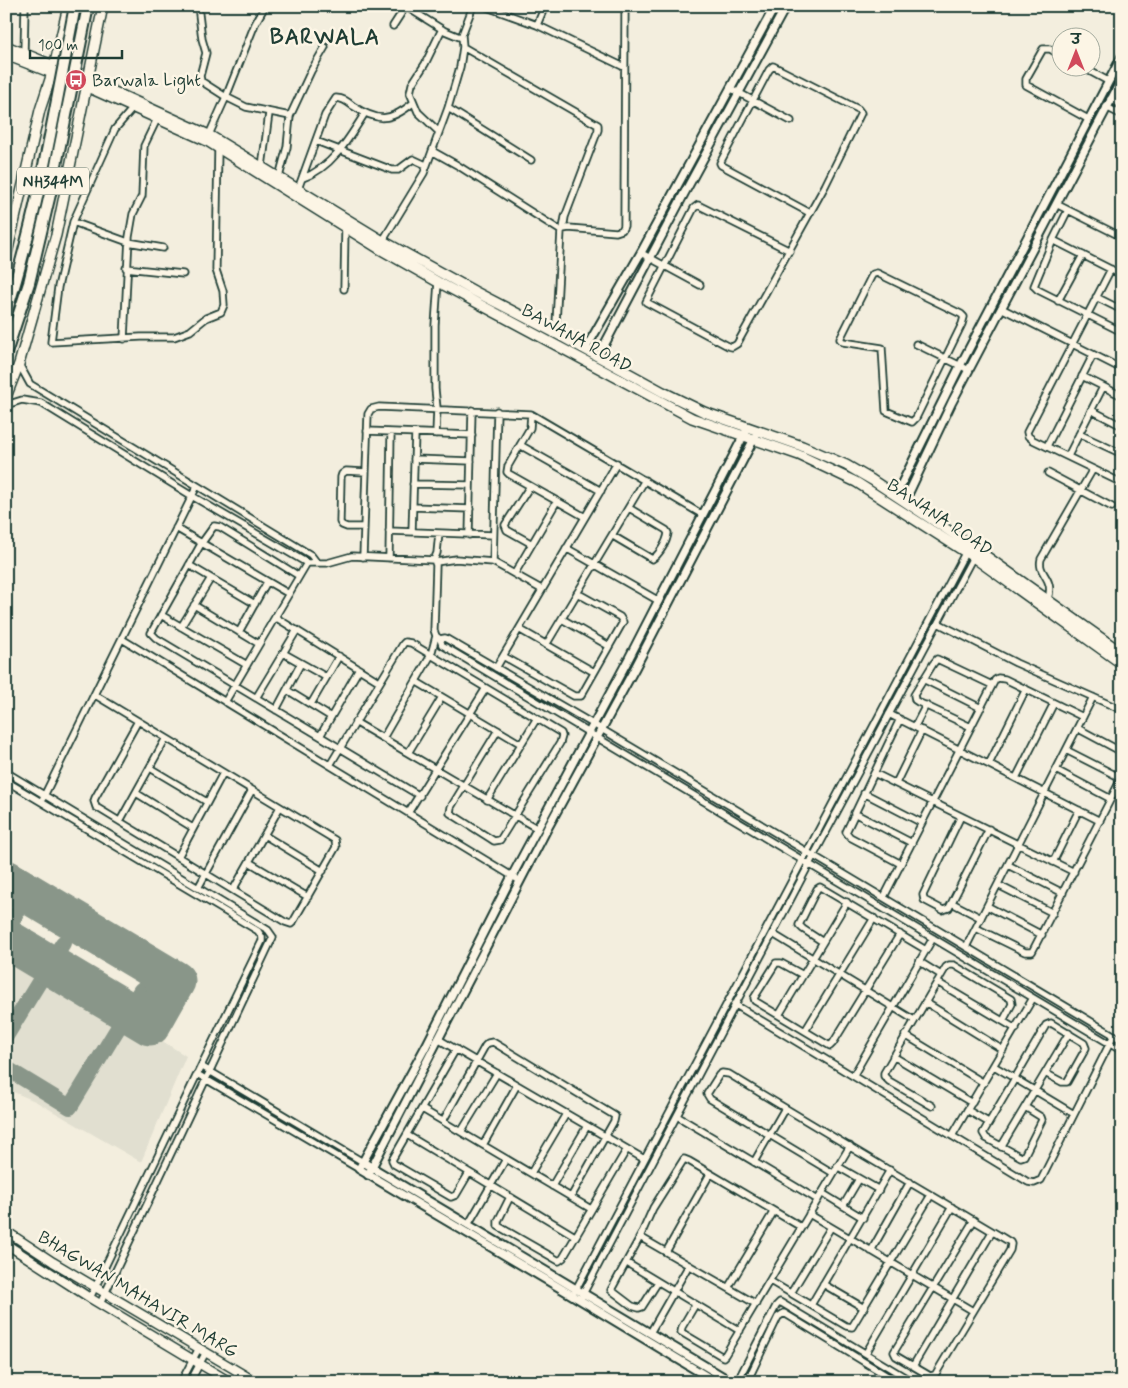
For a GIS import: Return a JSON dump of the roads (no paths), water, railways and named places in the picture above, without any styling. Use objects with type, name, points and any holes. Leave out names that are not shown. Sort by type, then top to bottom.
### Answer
[{"type":"highway","name":"NH344M","points":[[6,313],[16,282],[39,190],[75,6]]},
{"type":"highway","name":"NH344M","points":[[6,353],[29,283],[51,190],[88,6]]},
{"type":"main road","points":[[6,258],[40,110],[53,70],[68,6]]},
{"type":"main road","points":[[6,397],[19,364],[56,235],[103,6]]},
{"type":"main road","name":"BAWANA ROAD","points":[[6,46],[24,53],[53,70]]},
{"type":"main road","name":"BAWANA ROAD","points":[[6,55],[86,83],[208,138],[279,177],[438,282],[692,418],[746,431]]},
{"type":"main road","name":"BAWANA ROAD","points":[[86,83],[132,108],[208,138],[218,148],[345,228],[381,244],[555,332],[585,350],[699,410],[856,482],[969,555],[1122,664]]},
{"type":"main road","name":"BAWANA ROAD","points":[[756,435],[802,446],[846,465],[896,495],[969,544],[1122,652]]},
{"type":"main road","name":"BHAGWAN MAHAVIR MARG","points":[[6,1231],[96,1288],[256,1382]]},
{"type":"main road","name":"BHAGWAN MAHAVIR MARG","points":[[6,1244],[90,1298],[230,1382]]},
{"type":"street","points":[[24,6],[24,53]]},
{"type":"street","points":[[198,6],[202,39],[206,53],[200,79],[226,97],[246,107],[290,116]]},
{"type":"street","points":[[208,138],[255,24],[265,6]]},
{"type":"street","points":[[381,244],[421,177],[432,151],[459,71],[463,47],[462,38],[473,6]]},
{"type":"street","points":[[484,6],[501,9],[624,67]]},
{"type":"street","points":[[537,25],[545,6]]},
{"type":"street","points":[[432,151],[562,230],[569,228],[616,232],[622,230],[624,226],[625,6]]},
{"type":"street","points":[[585,350],[641,253],[775,6]]},
{"type":"street","points":[[598,357],[786,6]]},
{"type":"street","points":[[393,26],[402,10],[406,8],[442,29],[462,38]]},
{"type":"street","points":[[439,132],[418,112],[410,93],[411,87],[425,64],[442,29]]},
{"type":"street","points":[[279,177],[287,147],[290,116],[311,71],[325,47]]},
{"type":"street","points":[[463,47],[598,125],[598,130],[565,217],[562,230],[555,332],[552,342]]},
{"type":"street","points":[[1050,49],[1042,49],[1026,79],[1026,85],[1088,119]]},
{"type":"street","points":[[896,495],[960,366],[1122,56]]},
{"type":"street","points":[[790,252],[698,205],[694,208],[646,299],[647,304],[732,347],[738,344],[790,252],[860,116],[860,110],[773,66],[752,101],[722,159],[721,165],[810,213]]},
{"type":"street","points":[[1100,77],[1108,81]]},
{"type":"street","points":[[905,501],[969,370],[1122,79]]},
{"type":"street","points":[[730,88],[791,122]]},
{"type":"street","points":[[298,190],[325,115],[336,98],[343,99],[377,118],[399,114],[413,103]]},
{"type":"street","points":[[1110,99],[1122,105]]},
{"type":"street","points":[[1106,107],[1122,115]]},
{"type":"street","points":[[132,108],[115,129],[73,222],[58,286],[51,342],[178,336],[190,331],[206,318],[218,314],[223,309],[223,287],[216,270],[218,148]]},
{"type":"street","points":[[448,108],[532,160]]},
{"type":"street","points":[[262,167],[269,113]]},
{"type":"street","points":[[303,178],[312,174],[341,151],[365,113]]},
{"type":"street","points":[[124,339],[128,242],[132,218],[142,196],[144,146],[157,119]]},
{"type":"street","points":[[316,141],[395,171],[412,159],[426,165]]},
{"type":"street","points":[[1056,204],[1122,237]]},
{"type":"street","points":[[1068,210],[1034,286],[1058,301],[1122,332]]},
{"type":"street","points":[[73,222],[128,242],[163,248]]},
{"type":"street","points":[[344,289],[345,228]]},
{"type":"street","points":[[1053,240],[1122,275]]},
{"type":"street","points":[[641,253],[700,285]]},
{"type":"street","points":[[1058,301],[1083,255]]},
{"type":"street","points":[[126,268],[183,274]]},
{"type":"street","points":[[1110,269],[1028,432],[1028,436],[1122,483]]},
{"type":"street","points":[[873,274],[882,275],[964,317],[944,358],[914,420],[909,422],[886,411],[882,348],[843,342],[840,339],[873,274]]},
{"type":"street","points":[[436,434],[438,408],[435,389],[435,332],[438,282]]},
{"type":"street","points":[[1096,297],[1122,310]]},
{"type":"street","points":[[1001,308],[1122,369]]},
{"type":"street","points":[[916,344],[969,370]]},
{"type":"street","points":[[1047,446],[1093,355]]},
{"type":"street","points":[[19,364],[30,384],[311,555],[317,563]]},
{"type":"street","points":[[1082,376],[1122,396]]},
{"type":"street","points":[[1068,456],[1104,387]]},
{"type":"street","points":[[6,405],[22,400],[41,403],[307,564],[327,563],[346,557],[493,562],[541,589]]},
{"type":"street","points":[[363,557],[367,431],[369,411],[376,407],[438,408],[531,414],[703,515]]},
{"type":"street","points":[[469,535],[472,410]]},
{"type":"street","points":[[1092,410],[1122,426]]},
{"type":"street","points":[[493,562],[496,411]]},
{"type":"street","points":[[531,414],[530,428],[508,466],[507,472],[585,517]]},
{"type":"street","points":[[367,431],[472,435]]},
{"type":"street","points":[[359,1169],[426,1046],[512,876],[589,733],[746,431]]},
{"type":"street","points":[[389,558],[392,432]]},
{"type":"street","points":[[412,532],[415,433]]},
{"type":"street","points":[[1079,434],[1122,454]]},
{"type":"street","points":[[368,1175],[520,881],[602,730],[756,435]]},
{"type":"street","points":[[520,445],[601,491]]},
{"type":"street","points":[[414,460],[471,461]]},
{"type":"street","points":[[496,668],[617,463]]},
{"type":"street","points":[[1048,599],[1050,585],[1041,567],[1041,559],[1093,469]]},
{"type":"street","points":[[364,527],[347,527],[340,522],[341,477],[344,472],[366,472]]},
{"type":"street","points":[[1048,473],[1112,507]]},
{"type":"street","points":[[546,645],[645,480]]},
{"type":"street","points":[[413,484],[470,485]]},
{"type":"street","points":[[40,802],[95,695],[196,486]]},
{"type":"street","points":[[530,486],[505,525],[507,530],[532,544]]},
{"type":"street","points":[[515,573],[558,501]]},
{"type":"street","points":[[412,507],[470,509]]},
{"type":"street","points":[[613,536],[652,560],[656,557],[667,539],[668,533],[666,530],[629,508]]},
{"type":"street","points":[[300,576],[217,526],[211,529],[201,544],[152,630],[152,635],[420,796]]},
{"type":"street","points":[[176,528],[289,594]]},
{"type":"street","points":[[389,531],[493,535]]},
{"type":"street","points":[[439,533],[435,561],[434,630],[442,645],[1122,1051]]},
{"type":"street","points":[[566,548],[658,601]]},
{"type":"street","points":[[582,1297],[809,864],[938,623],[969,555]]},
{"type":"street","points":[[574,1292],[806,851],[969,555]]},
{"type":"street","points":[[225,702],[307,564]]},
{"type":"street","points":[[189,565],[255,604]]},
{"type":"street","points":[[181,627],[210,578]]},
{"type":"street","points":[[239,632],[267,582]]},
{"type":"street","points":[[503,656],[574,696],[581,696],[622,625],[623,619],[577,593]]},
{"type":"street","points":[[194,605],[259,644]]},
{"type":"street","points":[[161,615],[247,665]]},
{"type":"street","points":[[275,617],[380,682]]},
{"type":"street","points":[[562,619],[609,646]]},
{"type":"street","points":[[938,623],[1016,663],[1122,710]]},
{"type":"street","points":[[519,629],[594,672]]},
{"type":"street","points":[[256,698],[296,630]]},
{"type":"street","points":[[383,738],[417,682],[438,638]]},
{"type":"street","points":[[438,638],[446,638],[593,724],[1122,1040]]},
{"type":"street","points":[[122,639],[520,881]]},
{"type":"street","points":[[330,765],[405,642],[411,643],[562,733],[562,740],[500,840],[494,841],[450,813],[451,807],[463,786],[498,730]]},
{"type":"street","points":[[283,653],[326,678]]},
{"type":"street","points":[[311,704],[339,656]]},
{"type":"street","points":[[971,727],[926,706],[914,698],[934,661],[940,660],[992,685]]},
{"type":"street","points":[[276,710],[301,663]]},
{"type":"street","points":[[320,736],[359,669]]},
{"type":"street","points":[[884,897],[995,680],[1002,677],[1083,717]]},
{"type":"street","points":[[924,679],[981,708]]},
{"type":"street","points":[[417,682],[521,744]]},
{"type":"street","points":[[408,813],[486,688]]},
{"type":"street","points":[[989,764],[1026,689]]},
{"type":"street","points":[[287,690],[331,716]]},
{"type":"street","points":[[95,695],[138,721],[166,738],[223,773],[280,807],[336,842],[336,847],[293,922],[288,924],[96,807],[94,801],[138,721]]},
{"type":"street","points":[[408,753],[442,697]]},
{"type":"street","points":[[966,947],[1093,697]]},
{"type":"street","points":[[1016,778],[1054,703]]},
{"type":"street","points":[[915,726],[926,706]]},
{"type":"street","points":[[889,714],[1100,821]]},
{"type":"street","points":[[488,800],[537,718]]},
{"type":"street","points":[[900,719],[846,829],[846,835],[901,864]]},
{"type":"street","points":[[355,722],[514,817],[538,829]]},
{"type":"street","points":[[1077,728],[1122,752]]},
{"type":"street","points":[[896,783],[922,730]]},
{"type":"street","points":[[120,821],[166,738]]},
{"type":"street","points":[[976,928],[1029,953],[1034,950],[1100,821],[1121,777],[1066,750]]},
{"type":"street","points":[[150,768],[207,802]]},
{"type":"street","points":[[1056,770],[1111,799]]},
{"type":"street","points":[[6,772],[268,930],[273,937],[100,1304]]},
{"type":"street","points":[[178,857],[223,773]]},
{"type":"street","points":[[874,773],[1074,872]]},
{"type":"street","points":[[6,781],[261,934],[262,941],[200,1066],[90,1298]]},
{"type":"street","points":[[198,888],[252,790]]},
{"type":"street","points":[[136,793],[193,828]]},
{"type":"street","points":[[864,793],[922,822]]},
{"type":"street","points":[[233,890],[280,807]]},
{"type":"street","points":[[1053,862],[1079,810]]},
{"type":"street","points":[[854,813],[912,843]]},
{"type":"street","points":[[961,816],[922,897],[943,910],[949,908],[952,903],[989,829]]},
{"type":"street","points":[[264,835],[323,871]]},
{"type":"street","points":[[249,862],[308,897]]},
{"type":"street","points":[[1008,865],[1063,892]]},
{"type":"street","points":[[998,885],[1052,914]]},
{"type":"street","points":[[823,942],[799,925],[817,889],[820,887],[823,887],[926,950]]},
{"type":"street","points":[[779,1015],[847,902]]},
{"type":"street","points":[[952,903],[981,918]]},
{"type":"street","points":[[987,906],[1042,935]]},
{"type":"street","points":[[805,1032],[874,918]]},
{"type":"street","points":[[773,934],[914,1020]]},
{"type":"street","points":[[803,976],[779,962],[769,972],[754,998],[755,1001],[830,1046],[900,934]]},
{"type":"street","points":[[853,1076],[933,938]]},
{"type":"street","points":[[920,962],[942,975]]},
{"type":"street","points":[[932,1106],[886,1079],[884,1073],[948,965],[954,965],[1011,999],[1012,1004],[1003,1022]]},
{"type":"street","points":[[938,982],[1016,1029]]},
{"type":"street","points":[[952,1136],[1033,998]]},
{"type":"street","points":[[728,1001],[1028,1182],[1038,1183],[1114,1035]]},
{"type":"street","points":[[925,1002],[1003,1050]]},
{"type":"street","points":[[1025,1107],[1041,1117],[1042,1120],[1024,1156],[1018,1157],[983,1136],[988,1122],[1046,1025],[1051,1023],[1084,1043],[1086,1048],[1069,1080],[1064,1083],[1045,1073]]},
{"type":"street","points":[[1001,1147],[1069,1033]]},
{"type":"street","points":[[905,1036],[984,1083]]},
{"type":"street","points":[[438,1039],[644,1159]]},
{"type":"street","points":[[443,1121],[485,1046],[493,1042],[613,1114],[615,1118],[571,1197]]},
{"type":"street","points":[[456,1049],[392,1160],[394,1164],[451,1197],[456,1195],[469,1172]]},
{"type":"street","points":[[893,1056],[972,1102]]},
{"type":"street","points":[[200,1066],[468,1225],[716,1382]]},
{"type":"street","points":[[994,1066],[1074,1114]]},
{"type":"street","points":[[834,1173],[710,1099],[708,1097],[709,1091],[719,1075],[725,1072],[974,1220],[992,1232],[1010,1242],[1011,1247],[973,1311],[935,1374],[930,1376],[896,1356],[894,1352],[974,1220]]},
{"type":"street","points":[[462,1132],[496,1073]]},
{"type":"street","points":[[197,1074],[368,1175],[574,1292]]},
{"type":"street","points":[[484,1145],[517,1085]]},
{"type":"street","points":[[754,1162],[785,1108]]},
{"type":"street","points":[[422,1109],[591,1209]]},
{"type":"street","points":[[967,1110],[988,1122]]},
{"type":"street","points":[[531,1173],[566,1114]]},
{"type":"street","points":[[677,1116],[818,1200]]},
{"type":"street","points":[[552,1186],[587,1126]]},
{"type":"street","points":[[407,1135],[575,1236]]},
{"type":"street","points":[[695,1305],[681,1332],[720,1357],[725,1355],[850,1146]]},
{"type":"street","points":[[510,1197],[498,1221],[498,1226],[559,1261],[563,1258],[627,1149]]},
{"type":"street","points":[[468,1225],[506,1159]]},
{"type":"street","points":[[658,1282],[642,1307],[639,1308],[632,1306],[611,1290],[627,1263],[650,1212],[681,1161],[686,1160],[801,1228]]},
{"type":"street","points":[[837,1166],[879,1190]]},
{"type":"street","points":[[811,1305],[890,1170]]},
{"type":"street","points":[[666,1252],[710,1174]]},
{"type":"street","points":[[843,1206],[859,1179]]},
{"type":"street","points":[[871,1251],[910,1182]]},
{"type":"street","points":[[822,1193],[862,1218]]},
{"type":"street","points":[[770,1280],[850,1327],[854,1325],[931,1195]]},
{"type":"street","points":[[866,1353],[952,1207]]},
{"type":"street","points":[[728,1288],[774,1211]]},
{"type":"street","points":[[809,1214],[973,1311]]},
{"type":"street","points":[[791,1293],[831,1227]]},
{"type":"street","points":[[913,1366],[992,1232]]},
{"type":"street","points":[[640,1236],[756,1304]]},
{"type":"street","points":[[627,1263],[740,1330]]},
{"type":"street","points":[[650,1333],[689,1265]]},
{"type":"street","points":[[823,1284],[864,1308]]},
{"type":"street","points":[[582,1297],[650,1333],[732,1382]]},
{"type":"street","points":[[737,1382],[776,1306],[780,1302],[913,1382]]},
{"type":"street","points":[[747,1382],[778,1317],[784,1313],[897,1382]]},
{"type":"street","points":[[181,1382],[202,1350]]},
{"type":"street","points":[[190,1382],[196,1361]]},
{"type":"place","name":"Barwala Light","points":[[76,80]]},
{"type":"district","name":"BARWALA","points":[[325,36]]}]
